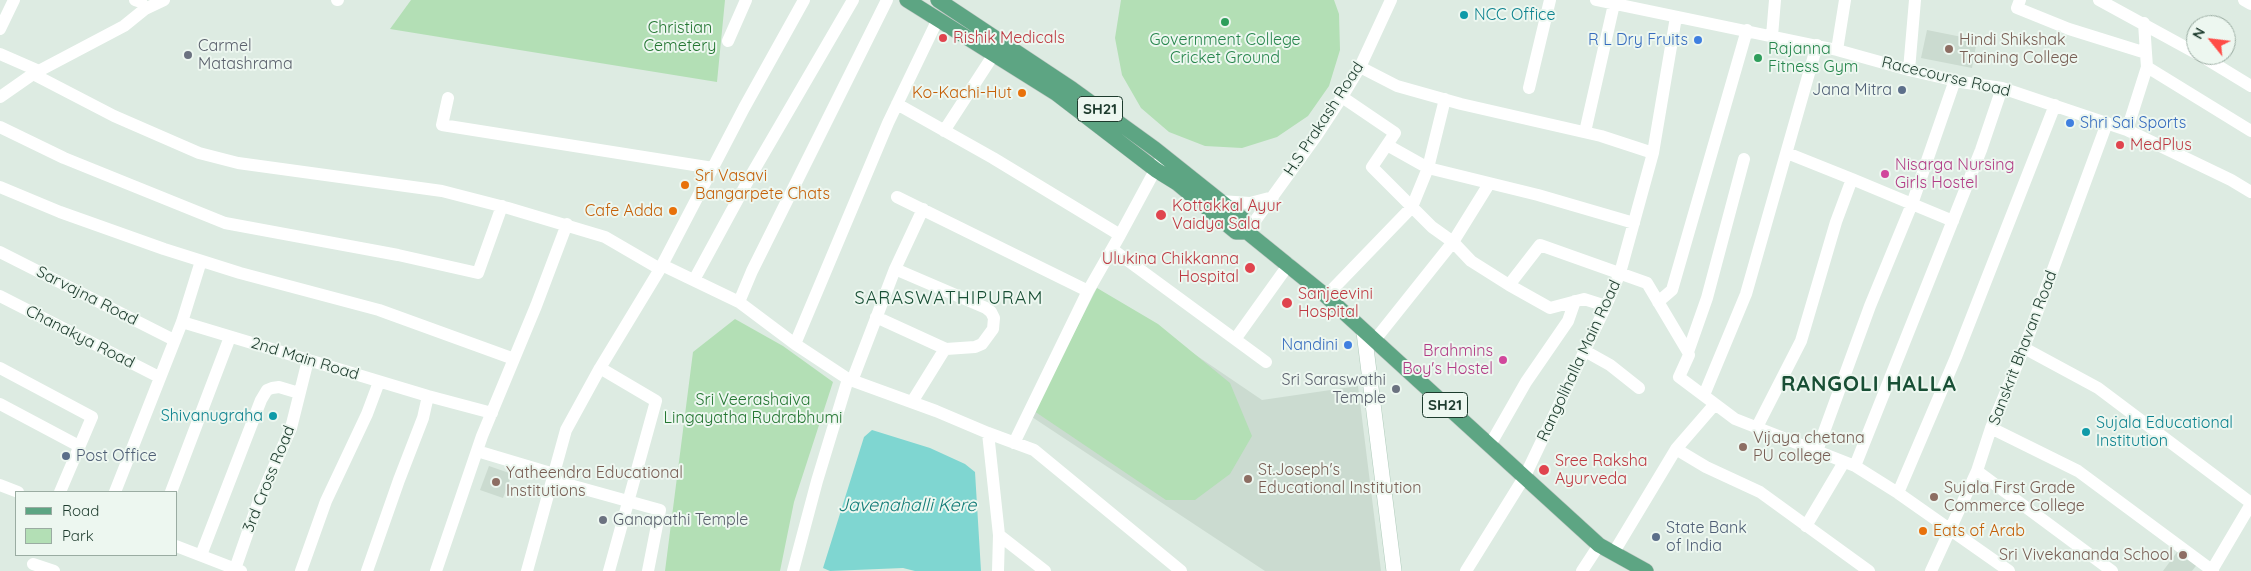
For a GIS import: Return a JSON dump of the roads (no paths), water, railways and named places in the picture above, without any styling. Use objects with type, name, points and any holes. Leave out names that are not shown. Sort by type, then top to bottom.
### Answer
[{"type":"main road","points":[[907,0],[1057,94],[1156,170],[1177,183],[1236,232],[1247,232]]},
{"type":"main road","name":"SH21","points":[[938,0],[1072,89],[1163,156],[1244,220],[1247,232],[1289,264],[1326,296],[1599,544],[1646,571]]},
{"type":"street","points":[[0,29],[14,0]]},
{"type":"street","points":[[0,97],[36,73],[124,26],[141,3],[164,0]]},
{"type":"street","points":[[728,41],[746,0]]},
{"type":"street","points":[[527,571],[566,430],[600,368],[661,267],[712,168],[804,0]]},
{"type":"street","points":[[694,280],[750,177],[853,0]]},
{"type":"street","points":[[739,302],[760,254],[887,0]]},
{"type":"street","name":"H.S Prakash Road","points":[[1247,232],[1317,136],[1360,67],[1391,0]]},
{"type":"street","points":[[1528,88],[1550,0]]},
{"type":"street","name":"Racecourse Road","points":[[1596,0],[1817,45],[1909,70],[2002,88],[2127,130],[2231,180],[2251,192]]},
{"type":"street","points":[[1772,36],[1775,0]]},
{"type":"street","points":[[1837,50],[1845,0]]},
{"type":"street","points":[[1909,70],[1915,0]]},
{"type":"street","points":[[2020,0],[2017,8],[2070,29],[2146,53]]},
{"type":"street","points":[[2099,0],[2186,47]]},
{"type":"street","points":[[2244,0],[2251,4]]},
{"type":"street","points":[[1585,132],[1614,4]]},
{"type":"street","name":"Rangolihalla Main Road","points":[[1466,571],[1524,476],[1585,351],[1620,273],[1653,153],[1676,17]]},
{"type":"street","points":[[795,344],[897,104],[938,19]]},
{"type":"street","points":[[2127,130],[2147,67],[2144,23]]},
{"type":"street","points":[[1658,302],[1672,290],[1747,30]]},
{"type":"street","points":[[1704,395],[1746,294],[1817,45]]},
{"type":"street","points":[[0,54],[114,116],[199,153],[238,163],[442,191],[567,224],[605,237],[661,267],[694,280],[739,302],[795,344],[850,380],[1034,450],[1182,571]]},
{"type":"street","points":[[944,131],[994,54]]},
{"type":"street","points":[[2216,65],[2251,86]]},
{"type":"street","points":[[1360,67],[1397,86],[1585,132],[1653,153]]},
{"type":"street","points":[[2147,67],[2251,131]]},
{"type":"street","points":[[1817,451],[1870,306],[1912,204],[1955,80]]},
{"type":"street","points":[[1806,526],[1850,464],[1953,220],[2002,88]]},
{"type":"street","points":[[1342,96],[1395,133],[1372,167],[1432,227],[1453,242],[1471,261],[1545,307],[1554,307],[1584,300],[1606,306]]},
{"type":"street","points":[[448,98],[442,125],[712,168]]},
{"type":"street","points":[[1326,296],[1412,207],[1428,168],[1444,99]]},
{"type":"street","points":[[897,104],[1120,235]]},
{"type":"street","points":[[1898,493],[1956,357],[2055,105]]},
{"type":"street","name":"Sanskrit Bhavan Road","points":[[1931,571],[1977,471],[1991,428],[2024,348],[2107,122]]},
{"type":"street","points":[[0,127],[64,158],[225,223],[398,255],[478,274],[502,206]]},
{"type":"street","points":[[1387,145],[1428,168],[1538,195],[1634,223]]},
{"type":"street","points":[[1787,153],[1953,220]]},
{"type":"street","points":[[1014,443],[1088,292],[1163,156]]},
{"type":"street","points":[[1744,159],[1706,298],[1688,352],[1689,355],[1679,377],[1735,419],[1850,464],[1898,493],[2009,571]]},
{"type":"street","points":[[1757,427],[1801,341],[1836,222],[1852,179]]},
{"type":"street","points":[[1394,571],[1369,336],[1453,242],[1488,184]]},
{"type":"street","points":[[0,187],[60,212],[201,260],[379,310],[514,359]]},
{"type":"street","points":[[897,196],[1088,292]]},
{"type":"street","points":[[1220,201],[1250,203],[1273,197]]},
{"type":"street","points":[[793,571],[817,480],[850,380],[895,270],[923,209]]},
{"type":"street","points":[[436,571],[477,451],[567,224]]},
{"type":"street","points":[[1509,285],[1540,246],[1647,283],[1688,352]]},
{"type":"street","points":[[1112,249],[1236,338],[1266,362]]},
{"type":"street","name":"Sarvajna Road","points":[[0,252],[174,340]]},
{"type":"street","points":[[115,491],[182,322],[201,260]]},
{"type":"street","points":[[1236,338],[1289,264]]},
{"type":"street","points":[[876,318],[946,349],[976,347],[982,344],[993,329],[994,318],[991,312],[895,270]]},
{"type":"street","name":"Chanakya Road","points":[[0,296],[160,377]]},
{"type":"street","points":[[1490,445],[1526,382],[1568,321],[1575,301]]},
{"type":"street","name":"2nd Main Road","points":[[182,322],[379,382],[492,413]]},
{"type":"street","points":[[171,491],[230,337]]},
{"type":"street","points":[[1991,428],[2078,471],[2212,571],[2251,503],[2098,388],[2024,348]]},
{"type":"street","points":[[912,402],[946,349]]},
{"type":"street","points":[[1585,351],[1610,365],[1639,388]]},
{"type":"street","name":"3rd Cross Road","points":[[238,570],[258,503],[291,428],[308,360]]},
{"type":"street","points":[[0,368],[92,417],[60,491]]},
{"type":"street","points":[[600,368],[656,401],[630,502],[609,571]]},
{"type":"street","points":[[301,571],[326,501],[367,414],[379,382]]},
{"type":"street","points":[[201,554],[265,393],[268,390],[279,387],[299,393]]},
{"type":"street","points":[[367,571],[423,418],[428,396]]},
{"type":"street","points":[[0,404],[79,446]]},
{"type":"street","points":[[1614,552],[1676,449],[1715,404]]},
{"type":"street","points":[[988,433],[999,535],[998,571]]},
{"type":"street","points":[[1676,449],[1706,467],[1760,492],[1869,571]]},
{"type":"street","points":[[477,451],[630,502],[660,510],[648,571]]},
{"type":"street","points":[[1977,471],[2112,571]]},
{"type":"street","points":[[0,484],[16,491]]},
{"type":"street","points":[[999,535],[1045,571]]},
{"type":"street","points":[[1582,571],[1599,544]]},
{"type":"street","points":[[178,547],[238,570]]},
{"type":"street","points":[[33,563],[54,571]]},
{"type":"water","name":"Javenahalli Kere","points":[[872,430],[930,448],[965,464],[975,472],[981,571],[915,571],[903,568],[830,571],[823,568],[864,437]]},
{"type":"place","name":"NCC Office","points":[[1464,15]]},
{"type":"place","name":"Government College Cricket Ground","points":[[1225,22]]},
{"type":"place","name":"Rishik Medicals","points":[[943,38]]},
{"type":"place","name":"R L Dry Fruits","points":[[1698,40]]},
{"type":"place","name":"Hindi Shikshak Training College","points":[[1949,49]]},
{"type":"place","name":"Carmel Matashrama","points":[[188,55]]},
{"type":"place","name":"Rajanna Fitness Gym","points":[[1758,58]]},
{"type":"place","name":"Jana Mitra","points":[[1902,90]]},
{"type":"place","name":"Ko-Kachi-Hut","points":[[1022,93]]},
{"type":"place","name":"Shri Sai Sports","points":[[2070,123]]},
{"type":"place","name":"MedPlus","points":[[2120,145]]},
{"type":"place","name":"Nisarga Nursing Girls Hostel","points":[[1885,174]]},
{"type":"place","name":"Sri Vasavi Bangarpete Chats","points":[[685,185]]},
{"type":"place","name":"Cafe Adda","points":[[673,211]]},
{"type":"place","name":"Kottakkal Ayur Vaidya Sala","points":[[1161,215]]},
{"type":"place","name":"Ulukina Chikkanna Hospital","points":[[1250,268]]},
{"type":"place","name":"Sanjeevini Hospital","points":[[1287,303]]},
{"type":"place","name":"Nandini","points":[[1348,345]]},
{"type":"place","name":"Brahmins Boy's Hostel","points":[[1503,360]]},
{"type":"place","name":"Sri Saraswathi Temple","points":[[1396,389]]},
{"type":"place","name":"Shivanugraha","points":[[273,416]]},
{"type":"place","name":"Sujala Educational Institution","points":[[2086,432]]},
{"type":"place","name":"Vijaya chetana PU college","points":[[1743,447]]},
{"type":"place","name":"Post Office","points":[[66,456]]},
{"type":"place","name":"Sree Raksha Ayurveda","points":[[1544,470]]},
{"type":"place","name":"St.Joseph's Educational Institution","points":[[1248,479]]},
{"type":"place","name":"Yatheendra Educational Institutions","points":[[496,482]]},
{"type":"place","name":"Sujala First Grade Commerce College","points":[[1934,497]]},
{"type":"place","name":"Ganapathi Temple","points":[[603,520]]},
{"type":"place","name":"Eats of Arab","points":[[1923,531]]},
{"type":"place","name":"State Bank of India","points":[[1656,537]]},
{"type":"place","name":"Sri Vivekananda School","points":[[2183,555]]},
{"type":"district","name":"SARASWATHIPURAM","points":[[949,299]]},
{"type":"district","name":"RANGOLI HALLA","points":[[1869,385]]},
{"type":"park label","name":"Christian Cemetery","points":[[680,37]]},
{"type":"park label","name":"Sri Veerashaiva Lingayatha Rudrabhumi","points":[[753,409]]}]
